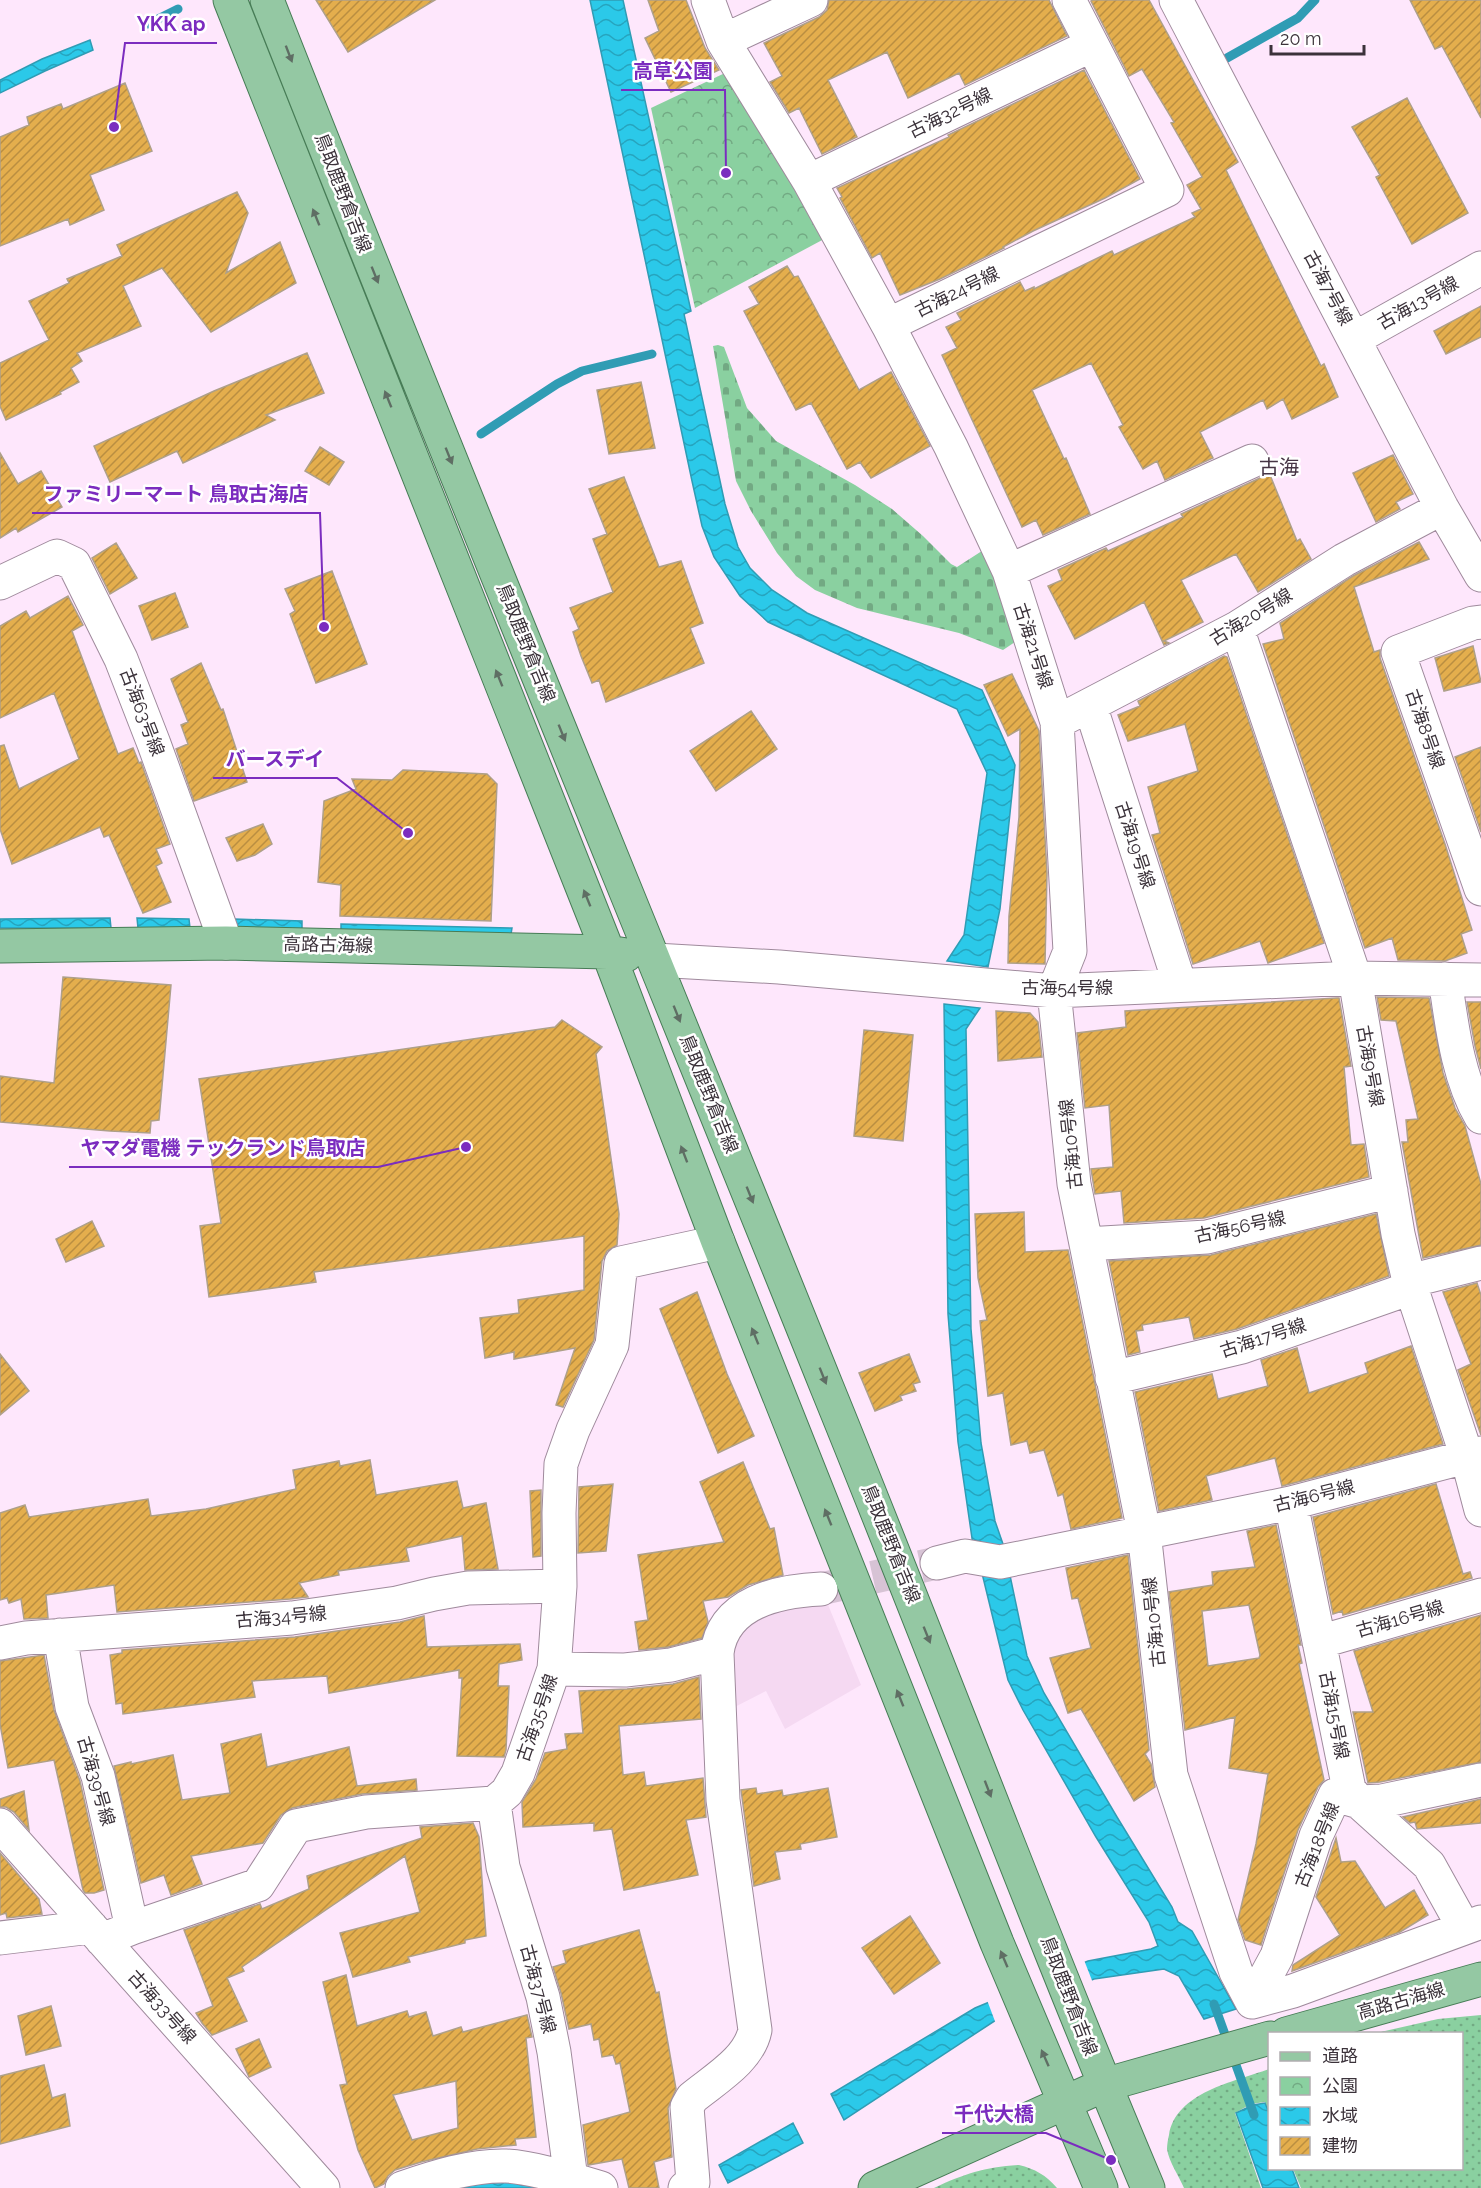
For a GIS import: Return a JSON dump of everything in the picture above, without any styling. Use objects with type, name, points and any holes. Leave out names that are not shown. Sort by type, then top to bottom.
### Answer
[{"type":"main road","name":"鳥取鹿野倉吉線","points":[[230,0],[608,952],[718,1242],[997,1943],[1101,2188]]},
{"type":"main road","name":"鳥取鹿野倉吉線","points":[[267,0],[372,266],[655,960],[1104,2085],[1148,2188]]},
{"type":"main road","name":"高路古海線","points":[[0,946],[226,943],[608,952],[655,960]]},
{"type":"main road","name":"高路古海線","points":[[1293,2032],[1481,1979]]},
{"type":"main road","points":[[875,2188],[1104,2085],[1268,2038]]},
{"type":"street","points":[[708,0],[723,41],[809,181],[888,325]]},
{"type":"street","points":[[723,41],[811,0]]},
{"type":"street","name":"古海24号線","points":[[888,325],[1167,190],[1069,0]]},
{"type":"street","name":"古海7号線","points":[[1176,0],[1442,508],[1481,575]]},
{"type":"street","name":"古海32号線","points":[[809,181],[1092,45]]},
{"type":"street","name":"古海13号線","points":[[1354,339],[1481,268]]},
{"type":"street","name":"古海21号線","points":[[888,325],[951,447],[1009,572],[1057,722],[1070,951],[1054,991]]},
{"type":"street","points":[[1009,572],[1252,460]]},
{"type":"street","name":"古海20号線","points":[[1057,722],[1237,628],[1344,560],[1442,508]]},
{"type":"street","name":"古海63号線","points":[[0,583],[57,556],[74,564],[121,659],[226,943]]},
{"type":"street","name":"古海8号線","points":[[1481,622],[1398,652],[1481,889]]},
{"type":"street","name":"古海9号線","points":[[1237,628],[1355,978],[1391,1191],[1410,1285],[1474,1455],[1481,1510]]},
{"type":"street","name":"古海19号線","points":[[1090,705],[1180,986]]},
{"type":"street","name":"古海54号線","points":[[655,960],[790,968],[1054,991],[1355,978],[1481,980]]},
{"type":"street","points":[[1445,980],[1454,1036],[1466,1081],[1481,1117]]},
{"type":"street","name":"古海10号線","points":[[1054,991],[1074,1184],[1144,1532],[1171,1775],[1236,1971],[1252,2002]]},
{"type":"street","name":"古海56号線","points":[[1086,1245],[1207,1237],[1391,1191]]},
{"type":"street","name":"古海35号線","points":[[494,1803],[507,1792],[518,1773],[554,1669],[560,1586],[558,1513],[561,1464],[573,1430],[612,1345],[621,1263],[718,1242]]},
{"type":"street","name":"古海17号線","points":[[1112,1378],[1242,1347],[1410,1285],[1481,1263]]},
{"type":"street","name":"古海6号線","points":[[937,1563],[965,1556],[1000,1562],[1291,1503],[1474,1455]]},
{"type":"street","name":"古海15号線","points":[[1291,1503],[1348,1784],[1359,1802]]},
{"type":"street","name":"古海34号線","points":[[0,1643],[60,1635],[292,1618],[397,1603],[468,1588],[560,1586]]},
{"type":"street","points":[[685,2188],[693,2182],[687,2107],[692,2098],[747,2052],[753,2041],[755,2030],[723,1800],[717,1653],[719,1637],[729,1623],[743,1610],[766,1597],[790,1591],[821,1589]]},
{"type":"street","name":"古海16号線","points":[[1319,1642],[1481,1595]]},
{"type":"street","name":"古海39号線","points":[[60,1635],[72,1707],[98,1776],[132,1928]]},
{"type":"street","points":[[554,1669],[625,1670],[671,1665],[717,1653]]},
{"type":"street","points":[[1359,1802],[1382,1801],[1481,1780]]},
{"type":"street","name":"古海18号線","points":[[1252,2002],[1277,1956],[1316,1836],[1335,1795],[1359,1802],[1429,1865],[1472,1925]]},
{"type":"street","points":[[0,1938],[96,1934],[132,1928],[258,1885],[297,1826],[366,1812],[494,1803]]},
{"type":"street","name":"古海37号線","points":[[494,1803],[503,1867],[543,1997],[586,2183]]},
{"type":"street","name":"古海33号線","points":[[0,1826],[323,2188]]},
{"type":"street","points":[[1252,2002],[1293,1991],[1472,1925]]},
{"type":"street","points":[[402,2188],[431,2178],[486,2166],[508,2166],[586,2183]]},
{"type":"shaded area","points":[[824,1595],[861,1685],[785,1729],[766,1691],[727,1711],[733,1625]]},
{"type":"green space","points":[[725,73],[826,238],[695,308],[651,108]]},
{"type":"green space","points":[[713,346],[724,347],[747,408],[776,441],[855,485],[892,509],[951,564],[957,567],[985,549],[1015,642],[1003,650],[959,633],[857,608],[815,590],[796,576],[777,553],[751,511],[736,481]]},
{"type":"green space","points":[[1481,2015],[1481,2188],[1301,2188],[1293,2170],[1463,2170],[1463,2032],[1380,2032],[1438,2019]]},
{"type":"green space","points":[[1268,2069],[1268,2110],[1265,2102],[1251,2104],[1235,2113],[1261,2188],[1184,2188],[1167,2149],[1174,2120],[1194,2099],[1224,2084]]},
{"type":"green space","points":[[1019,2165],[1040,2173],[1057,2188],[934,2188],[975,2172]]},
{"type":"water","points":[[590,0],[623,0],[691,311],[684,314],[725,504],[738,547],[750,568],[772,590],[807,613],[982,690],[1015,765],[1000,909],[988,967],[947,961],[964,935],[987,773],[957,709],[768,622],[740,596],[714,557],[702,526]]},
{"type":"water","points":[[90,40],[93,50],[0,93],[0,80],[42,59]]},
{"type":"water","points":[[110,918],[111,928],[0,928],[0,919]]},
{"type":"water","points":[[137,918],[189,919],[190,928],[138,928]]},
{"type":"water","points":[[234,919],[302,921],[302,930],[236,930]]},
{"type":"water","points":[[341,924],[512,928],[511,934],[341,930]]},
{"type":"water","points":[[944,1004],[980,1008],[966,1029],[971,1329],[981,1443],[995,1521],[1004,1547],[1027,1656],[1044,1693],[1172,1907],[1178,1922],[1192,1931],[1236,2009],[1204,2019],[1179,1976],[1164,1969],[1094,1979],[996,2020],[844,2120],[831,2094],[975,2008],[1088,1961],[1158,1946],[1149,1922],[1096,1837],[1008,1680],[973,1545],[958,1442],[948,1314]]},
{"type":"water","points":[[1265,2103],[1268,2110],[1268,2170],[1292,2170],[1299,2188],[1263,2188],[1236,2113],[1253,2105]]},
{"type":"water","points":[[793,2123],[803,2143],[728,2183],[719,2165]]},
{"type":"water","points":[[485,2173],[572,2188],[430,2188]]},
{"type":"pier","points":[[1084,1960],[1093,1983],[996,2024],[987,2000]]},
{"type":"building","points":[[316,0],[435,0],[348,52]]},
{"type":"building","points":[[648,0],[686,0],[705,48],[719,70],[671,92],[645,38],[659,31]]},
{"type":"building","points":[[829,0],[1049,0],[1067,36],[965,85],[959,73],[908,98],[887,52],[828,80],[857,137],[822,154],[799,108],[789,113],[770,82],[782,76],[764,43],[819,17],[827,10]]},
{"type":"building","points":[[1149,0],[1238,162],[1226,170],[1321,366],[1324,364],[1338,397],[1292,419],[1283,399],[1267,409],[1263,400],[1200,432],[1213,458],[1165,480],[1157,461],[1143,469],[1119,427],[1123,425],[1091,363],[1032,390],[1064,459],[1066,458],[1090,514],[1043,535],[1036,520],[1022,527],[942,355],[957,348],[946,327],[961,320],[957,313],[1020,282],[1025,291],[1034,287],[1034,289],[1112,251],[1114,255],[1195,217],[1192,213],[1201,209],[1187,185],[1202,177],[1171,123],[1174,122],[1142,69],[1129,76],[1091,1]]},
{"type":"building","points":[[1410,0],[1481,0],[1481,118],[1442,46],[1435,49]]},
{"type":"building","points":[[1084,70],[1140,179],[940,279],[900,295],[880,253],[872,258],[837,188],[949,137],[948,135]]},
{"type":"building","points":[[125,83],[152,151],[90,175],[104,210],[70,225],[68,219],[0,246],[0,137],[29,125],[27,117],[61,104],[63,109]]},
{"type":"building","points":[[1407,98],[1468,213],[1412,244],[1376,177],[1380,175],[1352,127]]},
{"type":"building","points":[[237,192],[248,213],[226,273],[280,242],[296,283],[211,332],[162,268],[123,286],[141,326],[77,353],[82,361],[71,368],[79,382],[60,392],[61,394],[6,420],[0,406],[0,363],[49,340],[29,301],[69,283],[67,279],[122,256],[117,245]]},
{"type":"building","points":[[787,266],[794,277],[798,276],[859,390],[891,372],[930,446],[871,478],[860,462],[847,469],[811,403],[796,410],[744,311],[759,304],[749,287]]},
{"type":"building","points":[[1481,306],[1481,337],[1446,354],[1434,331]]},
{"type":"building","points":[[307,353],[324,393],[266,415],[275,420],[183,463],[177,451],[110,482],[94,446],[214,391]]},
{"type":"building","points":[[641,382],[655,448],[609,454],[597,390]]},
{"type":"building","points":[[320,447],[344,462],[329,485],[305,471]]},
{"type":"building","points":[[0,453],[18,484],[41,471],[62,507],[18,532],[16,528],[0,538]]},
{"type":"building","points":[[1393,455],[1413,494],[1396,502],[1400,509],[1376,522],[1353,473]]},
{"type":"building","points":[[1268,470],[1297,541],[1300,539],[1311,559],[1258,592],[1236,554],[1181,580],[1203,622],[1164,641],[1169,643],[1164,645],[1144,602],[1075,639],[1048,586],[1062,580],[1058,570],[1106,548],[1108,551],[1183,517],[1181,514],[1260,478]]},
{"type":"building","points":[[624,477],[659,567],[681,561],[703,623],[690,628],[704,663],[606,702],[599,680],[592,683],[581,656],[573,632],[579,629],[570,608],[613,592],[593,539],[607,534],[589,489]]},
{"type":"building","points":[[1419,542],[1429,559],[1354,587],[1374,652],[1380,650],[1380,658],[1445,844],[1472,930],[1461,934],[1467,953],[1445,961],[1398,960],[1392,938],[1365,948],[1263,644],[1284,639],[1280,623],[1353,576]]},
{"type":"building","points":[[116,543],[137,578],[110,594],[92,558]]},
{"type":"building","points":[[332,571],[367,664],[316,683],[290,614],[295,611],[285,589]]},
{"type":"building","points":[[175,593],[188,627],[152,640],[139,606]]},
{"type":"building","points":[[68,596],[83,625],[72,631],[118,754],[133,748],[139,763],[141,762],[170,844],[156,849],[162,863],[156,866],[171,902],[143,913],[109,835],[104,837],[100,827],[12,864],[0,829],[0,746],[4,745],[19,789],[79,759],[54,693],[0,718],[0,626],[26,611],[30,618]]},
{"type":"building","points":[[1473,646],[1481,682],[1444,691],[1435,658]]},
{"type":"building","points":[[1224,656],[1227,657],[1324,943],[1268,963],[1260,941],[1193,964],[1152,835],[1160,833],[1148,787],[1198,771],[1185,724],[1128,741],[1118,715],[1140,706],[1138,701]]},
{"type":"building","points":[[201,663],[221,710],[223,709],[247,782],[194,801],[176,749],[188,744],[181,725],[188,722],[171,679]]},
{"type":"building","points":[[1012,674],[1039,731],[1047,873],[1045,964],[1008,963],[1009,916],[1019,817],[1020,729],[1008,736],[984,685]]},
{"type":"building","points":[[751,711],[777,749],[716,791],[690,751]]},
{"type":"building","points":[[1481,747],[1481,832],[1455,757]]},
{"type":"building","points":[[403,770],[487,774],[497,784],[491,921],[340,916],[341,885],[318,882],[324,801],[356,789],[352,779],[392,780]]},
{"type":"building","points":[[263,824],[272,844],[255,855],[237,861],[226,838]]},
{"type":"building","points":[[63,977],[171,985],[159,1120],[151,1121],[150,1133],[0,1122],[0,1076],[54,1083]]},
{"type":"building","points":[[1377,997],[1429,998],[1443,1073],[1455,1108],[1465,1126],[1481,1184],[1481,1245],[1423,1258],[1402,1142],[1408,1142],[1406,1120],[1418,1119],[1396,1021],[1381,1020]]},
{"type":"building","points":[[1339,998],[1351,1066],[1344,1067],[1351,1145],[1364,1144],[1369,1177],[1204,1218],[1124,1223],[1121,1191],[1095,1194],[1091,1169],[1113,1167],[1109,1105],[1085,1108],[1077,1033],[1126,1027],[1125,1011]]},
{"type":"building","points":[[1467,1002],[1481,1002],[1481,1069],[1475,1046]]},
{"type":"building","points":[[996,1011],[1030,1013],[1038,1022],[1042,1057],[998,1061]]},
{"type":"building","points":[[562,1020],[602,1047],[596,1054],[619,1214],[617,1245],[607,1251],[602,1261],[594,1340],[563,1407],[556,1405],[575,1348],[514,1359],[514,1352],[485,1358],[480,1318],[519,1313],[518,1300],[584,1290],[584,1236],[314,1272],[316,1282],[209,1297],[200,1226],[221,1223],[199,1079],[555,1027]]},
{"type":"building","points":[[864,1030],[913,1035],[903,1141],[854,1136]]},
{"type":"building","points":[[1024,1212],[1025,1252],[1068,1250],[1122,1518],[1071,1529],[1063,1494],[1058,1496],[1044,1450],[1030,1453],[1027,1441],[1011,1445],[1003,1393],[988,1396],[980,1321],[987,1320],[978,1278],[975,1214]]},
{"type":"building","points":[[1376,1214],[1389,1276],[1237,1329],[1194,1339],[1189,1317],[1142,1325],[1143,1330],[1136,1331],[1140,1352],[1128,1355],[1109,1261],[1211,1255]]},
{"type":"building","points":[[92,1221],[104,1246],[66,1262],[56,1239]]},
{"type":"building","points":[[1477,1283],[1481,1295],[1481,1435],[1458,1370],[1471,1364],[1443,1292]]},
{"type":"building","points":[[697,1292],[727,1374],[754,1436],[718,1453],[660,1309]]},
{"type":"building","points":[[1411,1346],[1443,1444],[1282,1486],[1275,1458],[1206,1476],[1212,1500],[1159,1511],[1135,1392],[1212,1374],[1218,1399],[1268,1386],[1261,1360],[1297,1348],[1309,1393],[1368,1373],[1365,1363]]},
{"type":"building","points":[[0,1354],[29,1391],[0,1415]]},
{"type":"building","points":[[909,1354],[920,1382],[913,1384],[916,1391],[900,1396],[902,1400],[875,1411],[859,1373]]},
{"type":"building","points":[[370,1460],[376,1495],[457,1481],[463,1508],[486,1503],[498,1569],[465,1570],[462,1536],[406,1548],[409,1561],[338,1571],[339,1575],[299,1583],[308,1597],[117,1612],[114,1585],[46,1595],[48,1618],[24,1619],[21,1599],[9,1603],[7,1598],[0,1600],[0,1513],[25,1505],[29,1517],[148,1499],[151,1516],[206,1509],[296,1489],[293,1470],[339,1461],[340,1466]]},
{"type":"building","points":[[743,1462],[770,1529],[774,1528],[783,1575],[748,1585],[728,1597],[703,1601],[708,1622],[702,1638],[668,1647],[639,1650],[635,1622],[648,1620],[638,1555],[724,1542],[700,1482]]},
{"type":"building","points":[[613,1484],[606,1551],[578,1553],[579,1487]]},
{"type":"building","points":[[1436,1484],[1463,1574],[1470,1572],[1472,1578],[1343,1615],[1342,1611],[1333,1614],[1313,1517]]},
{"type":"building","points":[[541,1490],[541,1556],[533,1557],[530,1491]]},
{"type":"building","points":[[1276,1525],[1301,1645],[1298,1645],[1302,1663],[1299,1664],[1324,1780],[1318,1787],[1298,1830],[1261,1945],[1245,1940],[1238,1920],[1256,1844],[1268,1774],[1229,1768],[1235,1717],[1185,1730],[1169,1592],[1213,1585],[1212,1572],[1255,1567],[1247,1531]],"holes":[[[1249,1605],[1259,1658],[1208,1666],[1202,1611]]]},
{"type":"building","points":[[1128,1555],[1149,1750],[1145,1754],[1151,1764],[1155,1787],[1134,1801],[1081,1709],[1068,1713],[1050,1658],[1091,1648],[1078,1598],[1072,1599],[1066,1568]]},
{"type":"building","points":[[1481,1615],[1481,1762],[1368,1783],[1353,1712],[1373,1712],[1354,1651]]},
{"type":"building","points":[[424,1616],[427,1647],[520,1644],[522,1660],[499,1664],[498,1686],[509,1686],[504,1757],[457,1756],[462,1678],[459,1678],[459,1670],[329,1693],[327,1676],[252,1681],[255,1697],[123,1714],[122,1703],[116,1704],[110,1655],[122,1653],[122,1650],[295,1637],[400,1622]]},
{"type":"building","points":[[44,1655],[54,1710],[80,1781],[104,1890],[94,1893],[85,1893],[83,1890],[54,1760],[8,1768],[0,1724],[0,1661]]},
{"type":"building","points":[[699,1677],[701,1719],[619,1726],[623,1775],[644,1772],[646,1786],[703,1778],[706,1817],[686,1820],[698,1875],[624,1890],[612,1829],[594,1831],[594,1823],[523,1827],[522,1802],[536,1779],[545,1753],[567,1749],[565,1734],[583,1733],[579,1691],[673,1684]]},
{"type":"building","points":[[261,1734],[267,1767],[349,1747],[357,1786],[416,1779],[417,1790],[362,1794],[292,1808],[281,1815],[263,1843],[191,1856],[202,1884],[171,1895],[164,1875],[141,1883],[114,1766],[173,1755],[182,1800],[230,1793],[221,1744]]},
{"type":"building","points":[[756,1788],[757,1794],[782,1790],[783,1796],[828,1788],[837,1837],[800,1844],[801,1849],[775,1852],[780,1879],[754,1886],[741,1790]]},
{"type":"building","points":[[24,1791],[29,1830],[14,1812],[6,1807],[0,1807],[0,1799]]},
{"type":"building","points":[[1481,1799],[1481,1823],[1417,1829],[1415,1822],[1410,1823],[1403,1817]]},
{"type":"building","points":[[473,1823],[479,1837],[486,1936],[408,1957],[410,1962],[353,1977],[340,1933],[420,1912],[405,1856],[242,1967],[244,1971],[227,1978],[247,2021],[212,2035],[202,2023],[196,2013],[213,2006],[184,1930],[260,1904],[262,1909],[309,1889],[307,1876],[422,1838],[420,1827]]},
{"type":"building","points":[[1336,1838],[1341,1862],[1355,1861],[1385,1908],[1414,1890],[1428,1915],[1400,1932],[1292,1971],[1293,1965],[1340,1935],[1316,1897]]},
{"type":"building","points":[[0,1853],[39,1899],[42,1914],[7,1918],[6,1913],[0,1915]]},
{"type":"building","points":[[910,1916],[940,1963],[894,1994],[862,1948]]},
{"type":"building","points":[[639,1930],[656,1993],[659,1992],[676,2089],[668,2108],[672,2157],[654,2162],[659,2188],[629,2188],[622,2159],[588,2165],[583,2125],[630,2112],[620,2063],[616,2064],[613,2055],[602,2057],[599,2039],[594,2040],[591,2024],[569,2029],[553,1967],[566,1963],[563,1951]]},
{"type":"building","points":[[346,1975],[357,2026],[407,2011],[409,2017],[426,2012],[433,2036],[461,2027],[463,2032],[527,2015],[532,2037],[526,2038],[536,2137],[515,2139],[516,2145],[477,2149],[395,2170],[384,2184],[375,2188],[358,2150],[340,2085],[347,2084],[323,1982]],"holes":[[[456,2081],[458,2128],[412,2140],[393,2095]]]},
{"type":"building","points":[[51,2006],[61,2046],[26,2055],[18,2016]]},
{"type":"building","points":[[259,2039],[271,2067],[249,2077],[236,2049]]},
{"type":"building","points":[[44,2065],[52,2098],[65,2094],[70,2126],[0,2144],[0,2076]]},
{"type":"waterway","points":[[1227,58],[1298,18],[1315,0]]},
{"type":"waterway","points":[[148,24],[178,9]]},
{"type":"waterway","points":[[481,434],[557,384],[582,371],[652,354]]},
{"type":"waterway","points":[[1214,2004],[1254,2115]]},
{"type":"tunnel","points":[[825,1588],[937,1563]]},
{"type":"place","name":"YKK ap","points":[[114,127]]},
{"type":"place","name":"高草公園","points":[[726,173]]},
{"type":"place","name":"ファミリーマート 鳥取古海店","points":[[324,627]]},
{"type":"place","name":"バースデイ","points":[[408,833]]},
{"type":"place","name":"ヤマダ電機 テックランド鳥取店","points":[[466,1147]]},
{"type":"place","name":"千代大橋","points":[[1111,2160]]},
{"type":"district","name":"古海","points":[[1279,467]]}]
